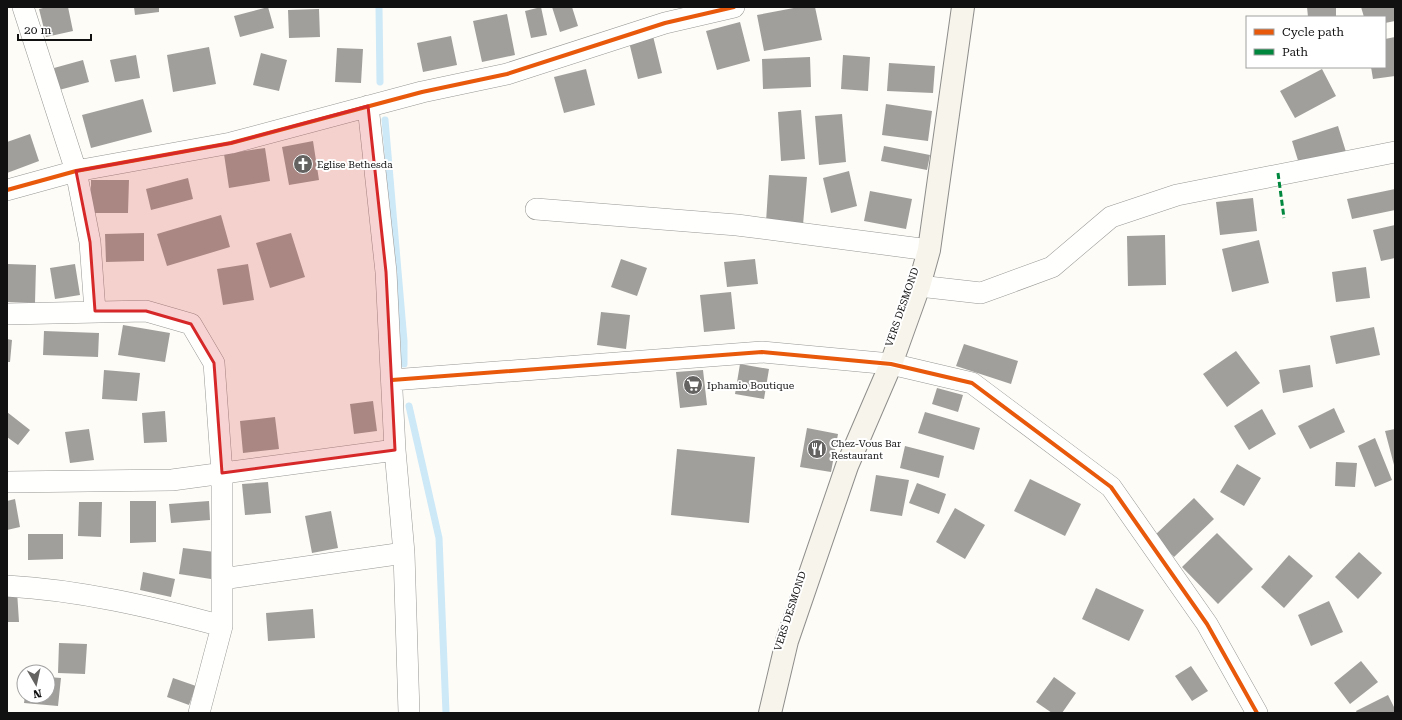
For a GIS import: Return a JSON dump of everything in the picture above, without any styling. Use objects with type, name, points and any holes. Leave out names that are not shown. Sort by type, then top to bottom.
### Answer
[{"type":"main road","name":"VERS DESMOND","points":[[770,713],[787,641],[848,466],[891,364],[919,286],[929,250],[963,7]]},
{"type":"street","points":[[23,7],[76,171],[90,242],[95,311]]},
{"type":"street","points":[[7,190],[76,171],[231,143],[422,92],[507,74],[665,23],[734,7]]},
{"type":"street","points":[[368,106],[386,272],[395,450],[404,553],[409,713]]},
{"type":"street","points":[[919,286],[981,293],[1052,267],[1111,217],[1177,195],[1278,173],[1395,152]]},
{"type":"street","points":[[536,209],[737,225],[929,250]]},
{"type":"street","points":[[7,314],[146,311],[191,324],[214,363],[222,473],[222,626],[199,713]]},
{"type":"street","points":[[392,380],[762,352],[891,364],[972,383],[1111,487],[1207,624],[1257,713]]},
{"type":"street","points":[[7,482],[172,480],[395,450]]},
{"type":"street","points":[[222,579],[404,553]]},
{"type":"street","points":[[7,586],[51,589],[145,606],[222,626]]},
{"type":"highlighted area","points":[[368,106],[386,272],[395,450],[222,473],[214,363],[191,324],[146,311],[95,311],[90,242],[76,171],[231,143]]},
{"type":"building","points":[[47,7],[68,7],[73,31],[46,37],[39,9]]},
{"type":"building","points":[[134,7],[159,7],[159,12],[135,15]]},
{"type":"building","points":[[268,7],[274,28],[240,37],[234,16]]},
{"type":"building","points":[[541,7],[547,35],[531,38],[525,11]]},
{"type":"building","points":[[552,7],[572,7],[578,26],[560,32]]},
{"type":"building","points":[[799,7],[815,7],[822,40],[764,51],[757,15]]},
{"type":"building","points":[[1307,7],[1336,7],[1336,16],[1308,16]]},
{"type":"building","points":[[1361,7],[1395,7],[1395,21],[1386,23],[1386,16],[1364,16]]},
{"type":"building","points":[[319,9],[320,37],[289,38],[288,10]]},
{"type":"building","points":[[507,14],[515,55],[482,62],[473,21]]},
{"type":"building","points":[[740,22],[750,61],[717,70],[706,31]]},
{"type":"building","points":[[451,36],[457,65],[423,72],[417,43]]},
{"type":"building","points":[[653,36],[662,73],[638,79],[629,42]]},
{"type":"building","points":[[1395,37],[1395,76],[1373,79],[1371,68],[1386,68],[1386,39]]},
{"type":"building","points":[[209,47],[216,84],[173,92],[167,55]]},
{"type":"building","points":[[337,48],[363,49],[361,83],[335,82]]},
{"type":"building","points":[[261,53],[287,60],[279,91],[253,85]]},
{"type":"building","points":[[136,55],[140,78],[115,82],[110,60]]},
{"type":"building","points":[[843,55],[870,57],[868,91],[841,89]]},
{"type":"building","points":[[810,57],[811,87],[763,89],[762,59]]},
{"type":"building","points":[[83,60],[89,82],[59,90],[54,68]]},
{"type":"building","points":[[889,63],[935,66],[933,93],[887,91]]},
{"type":"building","points":[[586,69],[595,105],[564,113],[554,77]]},
{"type":"building","points":[[1322,69],[1336,96],[1295,118],[1280,91]]},
{"type":"building","points":[[143,99],[152,132],[91,148],[82,115]]},
{"type":"building","points":[[886,104],[932,111],[928,141],[882,135]]},
{"type":"building","points":[[801,110],[805,159],[781,161],[778,112]]},
{"type":"building","points":[[842,114],[846,162],[819,165],[815,116]]},
{"type":"building","points":[[1338,126],[1346,152],[1300,167],[1292,141]]},
{"type":"building","points":[[30,134],[39,161],[7,173],[7,142]]},
{"type":"building","points":[[313,141],[319,180],[289,185],[282,147]]},
{"type":"building","points":[[884,146],[930,155],[927,170],[881,161]]},
{"type":"building","points":[[265,148],[270,181],[229,188],[224,154]]},
{"type":"building","points":[[849,171],[857,206],[831,213],[823,178]]},
{"type":"building","points":[[769,175],[807,177],[803,225],[766,222]]},
{"type":"building","points":[[188,178],[193,199],[151,210],[146,189]]},
{"type":"building","points":[[91,180],[129,180],[128,213],[91,213]]},
{"type":"building","points":[[1395,189],[1395,210],[1352,219],[1347,199]]},
{"type":"building","points":[[870,191],[912,199],[906,229],[864,221]]},
{"type":"building","points":[[1253,198],[1257,231],[1220,235],[1216,202]]},
{"type":"building","points":[[221,215],[230,247],[167,266],[157,234]]},
{"type":"building","points":[[1395,225],[1395,258],[1381,261],[1373,230]]},
{"type":"building","points":[[144,233],[144,261],[106,262],[105,234]]},
{"type":"building","points":[[291,233],[305,277],[270,288],[256,243]]},
{"type":"building","points":[[1165,235],[1166,285],[1128,286],[1127,236]]},
{"type":"building","points":[[1259,240],[1269,283],[1232,292],[1222,249]]},
{"type":"building","points":[[621,259],[647,268],[637,296],[611,287]]},
{"type":"building","points":[[755,259],[758,284],[727,287],[724,262]]},
{"type":"building","points":[[7,264],[36,265],[35,303],[7,302]]},
{"type":"building","points":[[75,264],[80,295],[55,299],[50,268]]},
{"type":"building","points":[[248,264],[254,300],[223,305],[217,269]]},
{"type":"building","points":[[1366,267],[1370,298],[1336,302],[1332,272]]},
{"type":"building","points":[[731,292],[735,329],[704,332],[700,295]]},
{"type":"building","points":[[601,312],[630,315],[626,349],[597,345]]},
{"type":"building","points":[[123,325],[170,333],[165,362],[118,355]]},
{"type":"building","points":[[1374,327],[1380,355],[1336,364],[1330,336]]},
{"type":"building","points":[[44,331],[99,333],[98,357],[43,355]]},
{"type":"building","points":[[7,339],[12,340],[10,362],[7,362]]},
{"type":"building","points":[[964,344],[1018,361],[1011,384],[956,366]]},
{"type":"building","points":[[1236,351],[1260,383],[1227,407],[1203,374]]},
{"type":"building","points":[[740,364],[769,369],[764,399],[735,394]]},
{"type":"building","points":[[1310,365],[1313,387],[1283,393],[1279,370]]},
{"type":"building","points":[[104,370],[140,373],[137,401],[102,399]]},
{"type":"building","points":[[703,370],[707,405],[680,408],[676,372]]},
{"type":"building","points":[[937,388],[963,395],[958,412],[932,404]]},
{"type":"building","points":[[373,401],[377,431],[354,434],[350,404]]},
{"type":"building","points":[[1334,408],[1345,432],[1310,449],[1298,426]]},
{"type":"building","points":[[1262,409],[1276,434],[1249,450],[1234,426]]},
{"type":"building","points":[[165,411],[167,442],[144,443],[142,413]]},
{"type":"building","points":[[7,412],[30,430],[18,445],[7,437]]},
{"type":"building","points":[[925,412],[980,428],[974,450],[918,433]]},
{"type":"building","points":[[275,417],[279,449],[243,453],[240,421]]},
{"type":"building","points":[[807,428],[838,434],[831,472],[800,467]]},
{"type":"building","points":[[89,429],[94,460],[70,463],[65,432]]},
{"type":"building","points":[[1395,429],[1395,465],[1394,465],[1385,431]]},
{"type":"building","points":[[1375,438],[1392,480],[1375,487],[1358,446]]},
{"type":"building","points":[[905,446],[944,456],[939,478],[900,468]]},
{"type":"building","points":[[677,449],[755,457],[749,523],[671,515]]},
{"type":"building","points":[[1336,462],[1357,463],[1355,487],[1335,486]]},
{"type":"building","points":[[1237,464],[1261,478],[1244,506],[1220,492]]},
{"type":"building","points":[[876,475],[909,480],[902,516],[870,511]]},
{"type":"building","points":[[1030,479],[1081,504],[1065,536],[1014,511]]},
{"type":"building","points":[[268,482],[271,513],[245,515],[242,484]]},
{"type":"building","points":[[917,483],[946,494],[939,514],[909,503]]},
{"type":"building","points":[[1194,498],[1214,519],[1174,557],[1154,536]]},
{"type":"building","points":[[15,499],[20,527],[7,530],[7,501]]},
{"type":"building","points":[[130,501],[156,501],[156,542],[130,543]]},
{"type":"building","points":[[209,501],[210,520],[171,523],[169,504]]},
{"type":"building","points":[[79,502],[102,502],[101,537],[78,536]]},
{"type":"building","points":[[955,508],[985,525],[965,559],[936,542]]},
{"type":"building","points":[[331,511],[338,548],[312,553],[305,516]]},
{"type":"building","points":[[1217,533],[1253,569],[1218,604],[1182,567]]},
{"type":"building","points":[[28,534],[63,534],[63,559],[28,560]]},
{"type":"building","points":[[183,548],[215,552],[211,579],[179,574]]},
{"type":"building","points":[[1359,552],[1382,573],[1358,599],[1335,577]]},
{"type":"building","points":[[1289,555],[1313,576],[1284,608],[1261,587]]},
{"type":"building","points":[[143,572],[175,579],[171,597],[140,590]]},
{"type":"building","points":[[1096,588],[1144,610],[1129,641],[1082,619]]},
{"type":"building","points":[[7,591],[17,591],[19,622],[7,622]]},
{"type":"building","points":[[1329,601],[1343,632],[1311,646],[1298,615]]},
{"type":"building","points":[[313,609],[315,638],[268,641],[266,613]]},
{"type":"building","points":[[59,643],[87,644],[85,674],[58,673]]},
{"type":"building","points":[[1361,661],[1378,682],[1350,704],[1334,683]]},
{"type":"building","points":[[1191,666],[1208,691],[1192,701],[1175,676]]},
{"type":"building","points":[[1054,677],[1076,693],[1062,713],[1052,713],[1036,702]]},
{"type":"building","points":[[56,678],[61,678],[58,706],[35,704],[56,704]]},
{"type":"building","points":[[173,678],[196,686],[189,705],[167,697]]},
{"type":"building","points":[[1388,695],[1395,709],[1395,713],[1357,713],[1356,711]]},
{"type":"waterway","points":[[379,7],[380,82]]},
{"type":"waterway","points":[[385,120],[404,341],[404,364]]},
{"type":"waterway","points":[[409,406],[439,538],[446,713]]},
{"type":"marked path","points":[[1278,173],[1284,218]]},
{"type":"cycle path","points":[[7,190],[76,171],[231,143],[422,92],[507,74],[665,23],[734,7]]},
{"type":"cycle path","points":[[392,380],[762,352],[891,364],[972,383],[1111,487],[1207,624],[1257,713]]},
{"type":"place","name":"Eglise Bethesda","points":[[303,164]]},
{"type":"place","name":"Iphamio Boutique","points":[[693,385]]},
{"type":"place","name":"Chez-Vous Bar Restaurant","points":[[817,449]]}]
